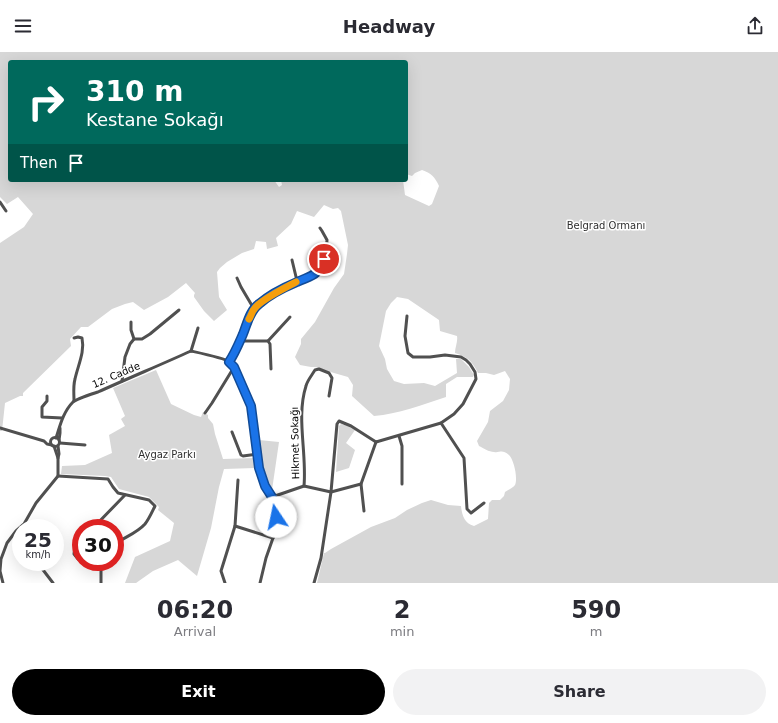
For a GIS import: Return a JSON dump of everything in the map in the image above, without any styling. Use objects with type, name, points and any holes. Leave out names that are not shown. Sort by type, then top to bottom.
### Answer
[{"type":"street","points":[[0,202],[6,211]]},
{"type":"street","points":[[229,362],[254,309],[277,292],[316,273],[321,267],[326,253],[327,240],[320,228]]},
{"type":"street","points":[[292,260],[298,281]]},
{"type":"street","points":[[237,278],[254,309]]},
{"type":"street","points":[[134,339],[142,339],[150,334],[178,310]]},
{"type":"street","points":[[314,583],[321,558],[332,492],[337,424],[339,421],[352,426],[376,442],[399,436],[441,423],[454,414],[464,404],[476,379],[475,372],[470,364],[461,357],[445,355],[413,357],[408,353],[405,336],[407,316]]},
{"type":"street","points":[[240,340],[268,341],[290,317]]},
{"type":"street","points":[[122,381],[125,357],[134,339],[131,330],[131,322]]},
{"type":"street","points":[[198,328],[191,351],[229,362],[234,367],[251,406],[259,468],[265,486],[272,497],[276,517],[273,538],[260,583]]},
{"type":"street","points":[[44,441],[47,444],[56,447],[62,418],[68,407],[74,401],[74,380],[81,357],[83,344],[82,338],[74,338]]},
{"type":"street","points":[[268,341],[270,344],[270,369]]},
{"type":"street","name":"12. Cadde","points":[[74,401],[191,351]]},
{"type":"street","points":[[205,413],[234,367]]},
{"type":"street","name":"Hikmet Sokağı","points":[[304,486],[305,475],[302,403],[306,385],[315,370],[319,369],[329,373],[332,378],[329,396]]},
{"type":"street","points":[[47,396],[47,401],[42,407],[42,417],[62,418]]},
{"type":"street","points":[[441,423],[464,458],[467,509],[470,513],[484,503]]},
{"type":"street","points":[[0,428],[44,441],[57,441],[85,445]]},
{"type":"street","points":[[232,432],[241,455],[257,454]]},
{"type":"street","points":[[399,436],[402,446],[402,484]]},
{"type":"street","points":[[57,441],[51,443],[58,458]]},
{"type":"street","points":[[27,519],[36,503],[58,476],[59,454],[57,441]]},
{"type":"street","points":[[364,511],[361,484],[376,442]]},
{"type":"street","points":[[58,476],[108,479],[118,493],[149,500],[155,506],[146,523],[133,534],[124,538]]},
{"type":"street","points":[[225,583],[221,571],[235,526],[238,480]]},
{"type":"street","points":[[272,497],[304,486],[332,492],[361,484]]},
{"type":"street","points":[[102,519],[125,495]]},
{"type":"street","points":[[235,526],[273,538]]},
{"type":"street","points":[[3,583],[0,571],[1,559],[7,543],[12,536]]},
{"type":"street","points":[[44,571],[53,583]]},
{"type":"street","points":[[101,571],[101,583]]},
{"type":"green space","name":"Belgrad Ormanı","points":[[0,52],[778,52],[778,583],[317,583],[324,553],[371,527],[395,518],[407,510],[431,500],[448,505],[461,506],[464,518],[468,523],[474,526],[488,519],[489,503],[492,500],[500,500],[504,496],[505,492],[512,488],[516,482],[516,474],[511,457],[507,453],[488,451],[479,446],[477,441],[488,422],[490,411],[503,401],[509,390],[510,379],[505,371],[494,375],[478,373],[474,365],[469,360],[455,353],[457,336],[440,331],[439,320],[408,299],[397,297],[386,311],[379,346],[385,359],[387,369],[394,381],[404,384],[424,383],[435,386],[457,373],[456,359],[461,359],[474,375],[473,377],[457,377],[446,384],[446,397],[401,411],[374,416],[352,396],[353,385],[348,377],[315,367],[300,365],[295,357],[301,344],[301,339],[315,322],[334,288],[344,274],[347,254],[348,245],[341,211],[338,208],[333,209],[324,205],[314,217],[297,211],[291,224],[276,238],[278,246],[267,249],[266,242],[256,241],[254,249],[242,253],[220,268],[217,272],[219,297],[227,310],[214,321],[204,311],[194,297],[195,293],[186,283],[168,297],[144,310],[133,302],[125,304],[112,309],[88,327],[81,327],[70,339],[71,346],[23,393],[23,396],[5,403],[2,431],[0,431],[0,243],[24,227],[33,214],[18,197],[7,204],[0,197]]},
{"type":"green space","name":"Aygaz Parkı","points":[[156,370],[171,404],[194,415],[201,417],[203,412],[208,415],[208,418],[213,424],[223,459],[255,458],[255,468],[224,469],[211,528],[197,576],[178,560],[153,571],[136,583],[125,583],[135,557],[170,541],[174,523],[158,510],[159,507],[149,497],[119,489],[111,477],[61,474],[62,466],[85,465],[112,453],[109,435],[125,426],[121,419],[125,416],[113,388]]},
{"type":"green space","points":[[341,424],[355,430],[346,443],[355,450],[349,468],[336,472],[339,426]]},
{"type":"green space","points":[[259,440],[279,442],[272,490],[261,467]]},
{"type":"slow traffic","points":[[249,319],[254,309],[259,304],[296,282]]},
{"type":"route","points":[[276,517],[272,497],[265,486],[259,468],[251,406],[242,383],[234,367],[229,362],[254,309],[277,292],[316,273],[321,267],[324,259]]}]
